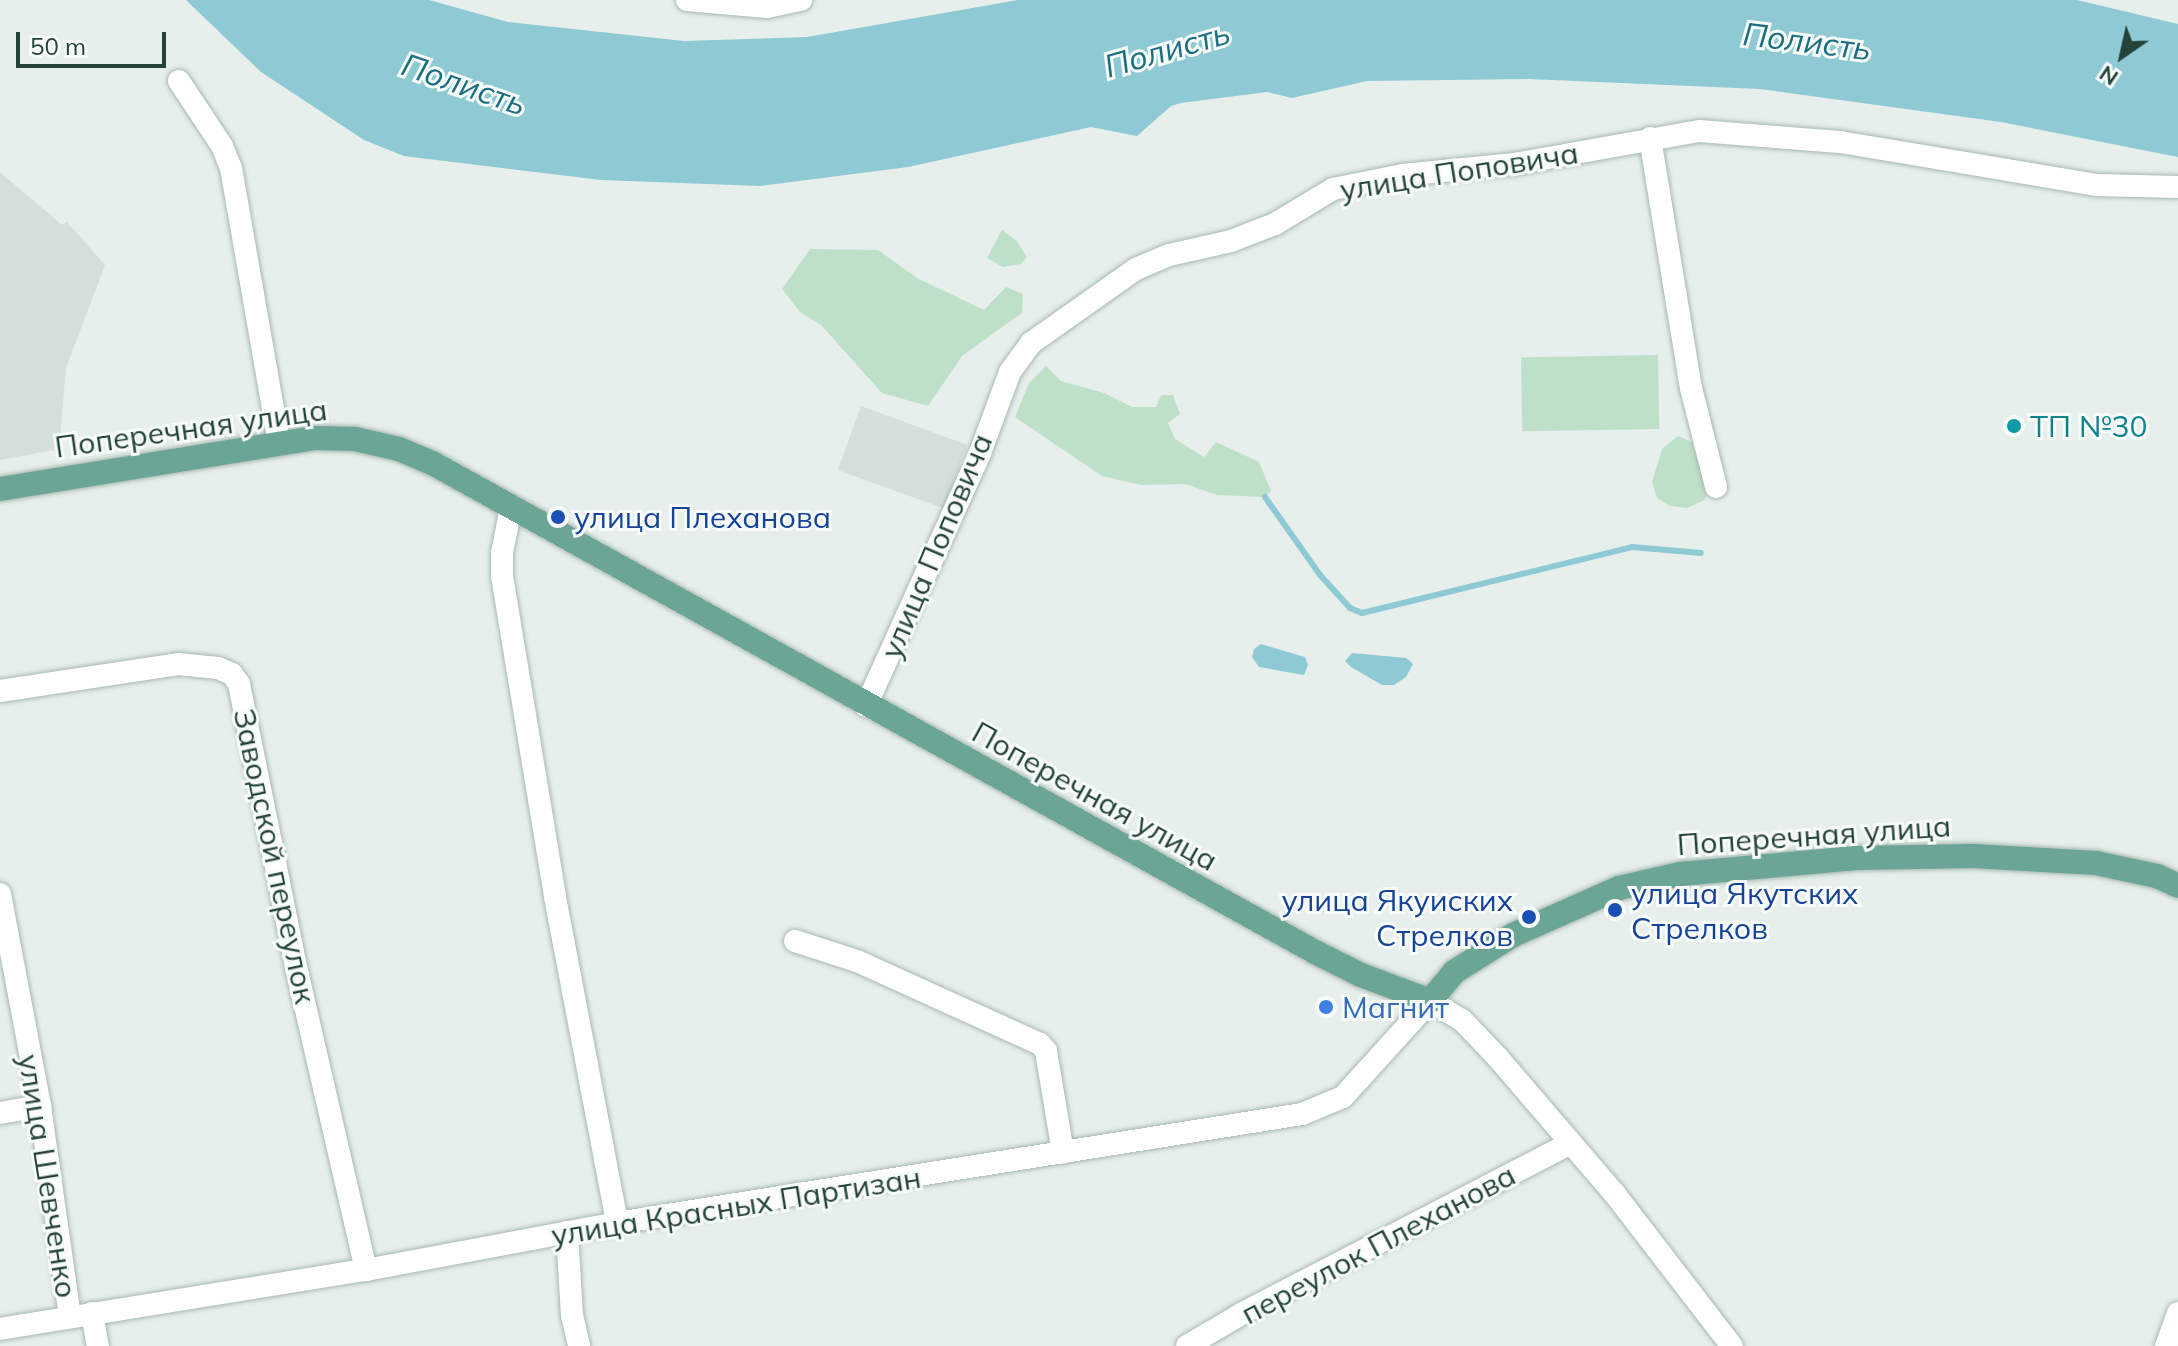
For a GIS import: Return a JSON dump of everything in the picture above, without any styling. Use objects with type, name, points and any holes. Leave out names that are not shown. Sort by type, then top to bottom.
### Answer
[{"type":"main road","name":"Поперечная улица","points":[[0,489],[279,442],[355,439],[399,449],[511,507],[1304,946],[1361,975],[1430,1001],[1454,972],[1513,935],[1619,888],[1680,874],[1856,858],[1973,856],[2096,863],[2157,876],[2178,886]]},
{"type":"street","points":[[687,0],[767,7],[801,0]]},
{"type":"street","points":[[179,81],[222,146],[231,168],[279,442]]},
{"type":"street","name":"улица Поповича","points":[[866,706],[980,453],[1010,372],[1031,343],[1136,269],[1169,255],[1231,241],[1275,224],[1333,189],[1403,175],[1514,164],[1699,131],[1840,142],[2097,185],[2178,187]]},
{"type":"street","points":[[1650,138],[1691,388],[1716,487]]},
{"type":"street","points":[[511,507],[502,553],[502,576],[555,897],[617,1223]]},
{"type":"street","name":"Заводской переулок","points":[[0,691],[178,664],[218,668],[232,674],[239,684],[297,971],[366,1270]]},
{"type":"street","name":"улица Шевченко","points":[[0,894],[81,1315],[98,1346]]},
{"type":"street","points":[[795,941],[857,961],[1040,1044],[1046,1051],[1063,1153]]},
{"type":"street","points":[[1430,1001],[1462,1020],[1571,1143],[1732,1346]]},
{"type":"street","name":"улица Красных Партизан","points":[[0,1329],[366,1270],[617,1223],[1256,1122],[1321,1107],[1343,1097],[1430,1001]]},
{"type":"street","points":[[0,1113],[40,1106]]},
{"type":"street","name":"переулок Плеханова","points":[[1187,1346],[1243,1313],[1571,1143]]},
{"type":"street","points":[[567,1232],[572,1315],[579,1346]]},
{"type":"street","points":[[2166,1346],[2178,1313]]},
{"type":"shaded area","points":[[0,172],[62,225],[67,222],[105,265],[66,368],[59,449],[0,460]]},
{"type":"shaded area","points":[[861,406],[967,445],[944,509],[838,470]]},
{"type":"green space","points":[[1002,230],[1016,240],[1027,257],[1021,264],[1003,267],[987,258]]},
{"type":"green space","points":[[810,249],[878,250],[917,278],[984,310],[1006,287],[1023,294],[1022,313],[962,356],[928,406],[882,393],[821,325],[800,312],[782,289]]},
{"type":"green space","points":[[1658,355],[1659,429],[1522,431],[1521,357]]},
{"type":"green space","points":[[1046,366],[1061,381],[1104,393],[1132,407],[1156,407],[1161,395],[1173,395],[1180,414],[1168,423],[1175,439],[1204,457],[1216,442],[1259,462],[1271,491],[1265,497],[1217,495],[1185,484],[1141,485],[1102,476],[1015,417],[1029,383]]},
{"type":"green space","points":[[1678,436],[1692,442],[1708,493],[1704,500],[1687,508],[1670,506],[1657,498],[1652,482],[1662,449]]},
{"type":"water","name":"Полисть","points":[[186,0],[429,0],[508,22],[684,41],[807,37],[1018,0],[2077,0],[2178,24],[2178,157],[2001,122],[1760,89],[1529,79],[1367,81],[1292,98],[1267,92],[1181,103],[1171,106],[1137,136],[1091,127],[908,167],[760,186],[601,180],[404,156],[364,140],[261,72]]},
{"type":"water","points":[[1261,644],[1305,657],[1308,665],[1304,675],[1259,667],[1252,657],[1254,649]]},
{"type":"water","points":[[1352,653],[1406,658],[1413,664],[1406,677],[1394,685],[1382,685],[1345,661]]},
{"type":"waterway","points":[[1265,497],[1320,575],[1350,608],[1362,613],[1632,547],[1701,553]]},
{"type":"place","name":"ТП №30","points":[[2014,426]]},
{"type":"place","name":"улица Плеханова","points":[[558,517]]},
{"type":"place","name":"улица Якутских Стрелков","points":[[1615,910]]},
{"type":"place","name":"улица Якуиских Стрелков","points":[[1529,917]]},
{"type":"place","name":"Магнит","points":[[1326,1007]]}]
